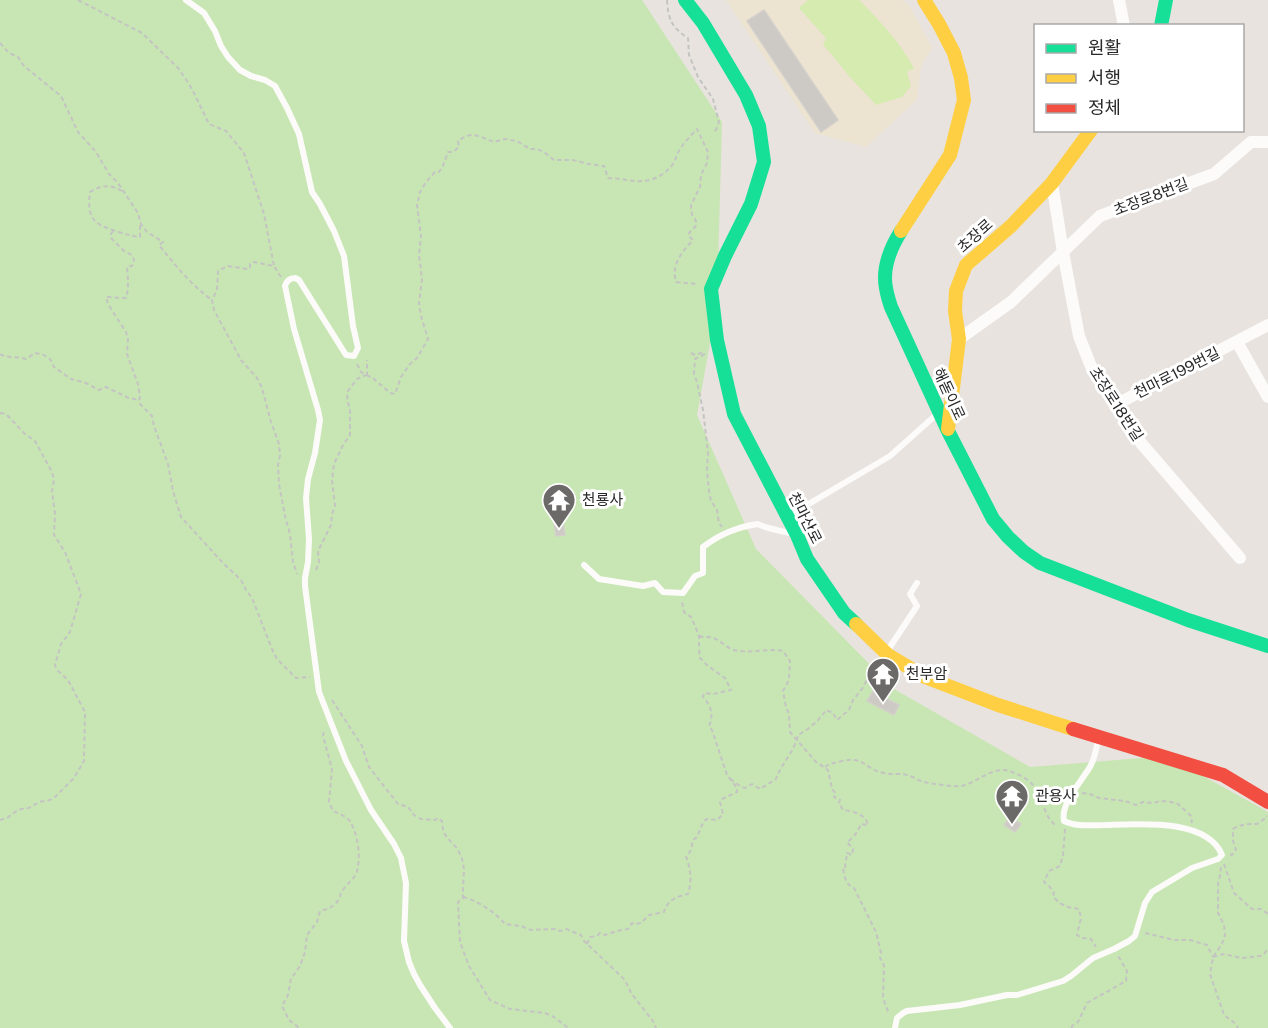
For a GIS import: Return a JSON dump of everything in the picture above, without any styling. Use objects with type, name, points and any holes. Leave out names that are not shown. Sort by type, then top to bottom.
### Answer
[{"type":"street","name":"천마산로","points":[[685,0],[703,23],[746,95],[759,126],[764,162],[751,204],[711,290],[717,340],[734,414],[797,535],[807,559],[844,613],[883,651],[925,677],[998,705],[1223,775],[1267,807]]},
{"type":"street","name":"해돋이로","points":[[924,0],[954,53],[964,100],[950,155],[894,243],[885,270],[885,286],[891,307],[939,412],[993,519],[1024,552],[1040,563],[1167,612],[1268,646]]},
{"type":"street","points":[[1119,0],[1124,24]]},
{"type":"street","points":[[1161,24],[1166,0]]},
{"type":"street","name":"초장로","points":[[948,431],[959,339],[955,311],[956,291],[966,265],[1011,226],[1052,183],[1090,132]]},
{"type":"street","name":"초장로8번길","points":[[959,339],[1011,302],[1100,216],[1214,174],[1251,142],[1268,142]]},
{"type":"street","name":"초장로18번길","points":[[1052,183],[1078,336],[1092,369],[1141,443],[1240,558]]},
{"type":"street","name":"천마로199번길","points":[[1117,404],[1268,326]]},
{"type":"street","name":"천마로199번길","points":[[1237,342],[1268,397]]},
{"type":"lane","points":[[186,0],[204,14],[228,57],[240,70],[275,86],[299,134],[312,192],[334,231],[344,256],[358,348],[354,356],[346,355],[299,280],[291,278],[285,286],[294,329],[320,420],[306,498],[309,539],[305,586],[319,692],[346,761],[371,810],[401,858],[406,883],[404,941],[409,962],[420,985],[450,1028]]},
{"type":"lane","points":[[787,517],[890,456],[939,412]]},
{"type":"lane","points":[[584,565],[599,579],[643,586],[655,584],[663,592],[683,592],[695,576],[703,573],[703,547],[725,532],[740,526],[758,524],[764,528],[797,535]]},
{"type":"lane","points":[[883,651],[917,606],[910,594],[916,583]]},
{"type":"lane","points":[[895,1027],[897,1018],[907,1011],[1017,995],[1063,981],[1097,955],[1135,936],[1145,903],[1152,892],[1192,868],[1218,859],[1222,855],[1210,840],[1194,831],[1180,828],[1149,824],[1079,825],[1066,823],[1062,818],[1067,802],[1091,765],[1099,738]]},
{"type":"path","points":[[78,0],[142,33],[179,69],[209,124],[226,132],[244,153],[264,214],[274,266],[285,286]]},
{"type":"path","points":[[667,0],[671,23],[688,38],[688,55],[713,99],[719,122],[715,132]]},
{"type":"path","points":[[0,43],[61,96],[78,132],[96,152],[109,174],[118,183],[138,213],[141,225],[147,232],[163,242],[159,245],[190,283],[212,300]]},
{"type":"path","points":[[354,356],[361,372],[374,379],[390,393],[395,394],[401,377],[417,358],[428,339],[419,303],[422,279],[419,255],[421,236],[417,205],[420,192],[426,182],[435,172],[439,172],[448,152],[453,152],[459,147],[458,141],[466,136],[479,136],[494,142],[505,139],[518,141],[530,149],[544,152],[554,160],[573,160],[589,165],[604,166],[608,178],[645,182],[660,177],[672,165],[680,148],[697,129],[708,152],[708,157],[700,187],[691,205],[692,215],[697,223],[688,235],[693,240],[679,255],[674,278],[676,282],[688,285],[708,284],[712,286]]},
{"type":"path","points":[[124,193],[114,187],[99,186],[90,192],[89,204],[92,219],[104,229],[140,237],[140,225],[135,209]]},
{"type":"path","points":[[113,231],[111,238],[124,251],[132,255],[134,260],[132,266],[127,267],[129,287],[126,298],[106,297],[126,332],[127,354],[138,384],[140,404],[152,416],[170,471],[181,517],[222,563],[241,580],[252,598],[277,659],[296,678],[311,677],[316,668]]},
{"type":"path","points":[[274,266],[254,262],[247,269],[228,266],[218,271],[217,290],[212,300],[214,310],[235,349],[256,378],[266,399],[279,444],[279,484],[295,571],[301,585],[305,586],[313,579],[319,563],[318,551],[331,525],[335,506],[332,480],[334,464],[350,435],[348,391],[357,379],[366,375]]},
{"type":"path","points":[[691,353],[696,355],[710,351],[695,359],[694,374],[703,410],[708,452],[709,491],[711,501],[717,510],[719,523],[725,532]]},
{"type":"path","points":[[0,354],[11,358],[19,356],[26,359],[35,353],[44,355],[50,359],[54,367],[71,379],[99,390],[106,387],[129,398],[139,400]]},
{"type":"path","points":[[366,375],[367,360]]},
{"type":"path","points":[[0,413],[6,414],[35,441],[52,472],[54,535],[65,552],[81,594],[70,632],[61,644],[55,665],[68,680],[77,696],[85,712],[85,721],[84,761],[74,777],[50,800],[21,809],[0,820]]},
{"type":"path","points":[[587,944],[590,937],[600,933],[605,935],[628,929],[632,923],[641,923],[649,915],[664,912],[669,902],[688,894],[690,867],[686,857],[691,850],[693,840],[697,837],[706,819],[717,820],[723,814],[720,802],[722,799],[737,792],[709,726],[712,719],[709,702],[703,697],[704,693],[713,694],[731,690],[724,678],[700,658],[699,636],[691,617],[684,612],[683,602],[672,596],[673,592]]},
{"type":"path","points":[[699,636],[714,638],[735,650],[783,651],[790,661],[789,680],[783,691],[789,714],[790,732],[816,762],[828,770],[832,789],[836,794],[834,797],[840,800],[839,803],[843,810],[856,813],[867,820],[868,825],[861,824],[857,833],[847,842],[853,849],[852,855],[847,853],[845,867],[843,867],[846,881],[850,887],[854,888],[876,932],[880,958],[884,964],[885,1004],[893,1016],[895,1027]]},
{"type":"path","points":[[730,779],[738,786],[745,788],[752,784],[760,789],[776,779],[798,735],[806,732],[826,710],[833,713],[837,720],[849,710],[883,651]]},
{"type":"path","points":[[330,694],[362,746],[369,767],[398,804],[408,807],[414,815],[421,819],[435,820],[438,818],[442,820],[447,838],[460,851],[463,862],[463,897],[458,902],[460,942],[469,966],[490,1000],[510,1009],[545,1013],[568,1028]]},
{"type":"path","points":[[298,1028],[289,1020],[282,1006],[288,995],[291,979],[300,966],[308,935],[317,922],[320,911],[331,908],[357,872],[356,837],[349,821],[333,811],[329,802],[332,769],[323,736],[327,713]]},
{"type":"path","points":[[824,768],[829,764],[854,759],[885,774],[909,775],[921,782],[956,787],[967,785],[984,775],[1000,770],[1010,771],[1032,783],[1051,822],[1065,831]]},
{"type":"path","points":[[1074,792],[1136,805],[1143,802],[1161,801],[1178,804],[1191,816],[1194,831]]},
{"type":"path","points":[[1222,855],[1227,853],[1232,855],[1236,850],[1233,829],[1239,825],[1257,825],[1266,817],[1267,807]]},
{"type":"path","points":[[1066,823],[1060,866],[1049,871],[1044,882],[1054,893],[1055,899],[1067,908],[1079,909],[1081,918],[1077,935],[1091,939],[1096,946],[1097,955]]},
{"type":"path","points":[[1222,855],[1234,892],[1251,909],[1261,909],[1268,914]]},
{"type":"path","points":[[1222,855],[1218,884],[1218,913],[1225,935],[1213,957],[1210,974],[1224,1015],[1238,1028]]},
{"type":"path","points":[[463,897],[475,900],[505,924],[531,930],[555,929],[560,931],[566,929],[581,935],[583,940],[625,980],[631,993],[656,1028]]},
{"type":"path","points":[[1137,930],[1141,933],[1174,940],[1190,940],[1207,945],[1213,957]]},
{"type":"path","points":[[1072,1028],[1078,1022],[1087,1003],[1126,981],[1127,971],[1114,948]]},
{"type":"path","points":[[1213,957],[1223,954],[1242,958],[1260,956],[1268,948]]},
{"type":"shaded area","points":[[726,0],[902,0],[910,7],[932,48],[921,66],[917,99],[866,147],[815,133]]},
{"type":"green space","points":[[0,0],[642,0],[722,122],[717,304],[697,415],[756,549],[894,689],[1030,767],[1167,756],[1268,812],[1268,1028],[0,1028]]},
{"type":"green space","points":[[808,0],[859,0],[867,8],[896,40],[914,68],[907,72],[911,86],[902,97],[876,105],[823,45],[826,38],[799,8]]},
{"type":"building","points":[[764,10],[838,120],[821,132],[747,21]]},
{"type":"building","name":"천룡사","points":[[563,521],[565,535],[556,536],[554,522]]},
{"type":"building","name":"천부암","points":[[873,691],[899,705],[894,715],[867,701]]},
{"type":"building","name":"관용사","points":[[1010,817],[1021,824],[1015,832],[1004,825]]},
{"type":"traffic: fast","points":[[685,0],[703,23],[746,95],[759,126],[764,162],[751,204],[711,289],[717,340],[734,414],[797,535],[807,559],[844,613],[856,624]]},
{"type":"traffic: fast","points":[[1161,24],[1166,0]]},
{"type":"traffic: fast","points":[[901,231],[886,265],[885,280],[891,307],[948,431],[993,519],[1008,537],[1040,563],[1188,620],[1268,646]]},
{"type":"traffic: slow","points":[[901,231],[950,155],[964,100],[954,53],[924,0]]},
{"type":"traffic: slow","points":[[948,429],[959,339],[955,311],[956,291],[966,265],[1011,226],[1052,183],[1090,132]]},
{"type":"traffic: slow","points":[[856,624],[888,655],[925,677],[998,705],[1073,729]]},
{"type":"traffic: jam","points":[[1073,729],[1223,775],[1268,802]]},
{"type":"place","name":"천룡사","points":[[559,529]]},
{"type":"place","name":"천부암","points":[[883,703]]},
{"type":"place","name":"관용사","points":[[1012,825]]}]
